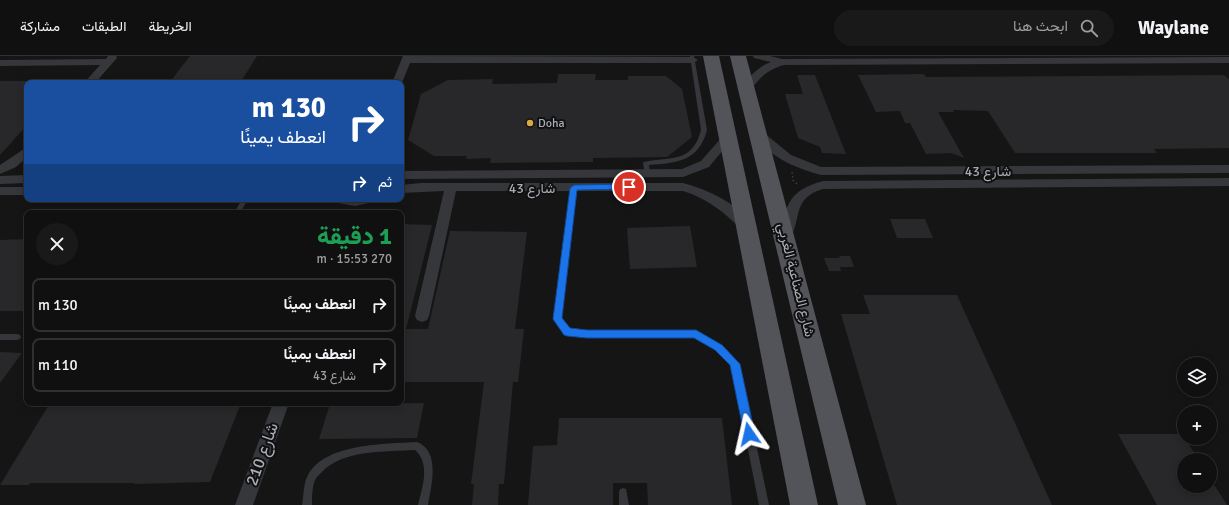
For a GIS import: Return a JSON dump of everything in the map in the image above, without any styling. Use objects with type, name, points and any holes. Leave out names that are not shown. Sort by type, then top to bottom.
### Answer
[{"type":"main road","points":[[711,56],[804,505]]},
{"type":"main road","name":"شارع الصناعية الغربي","points":[[738,56],[785,236],[852,505]]},
{"type":"main road","points":[[792,505],[795,457]]},
{"type":"street","points":[[758,56],[782,62]]},
{"type":"street","points":[[398,80],[407,58],[693,58]]},
{"type":"street","points":[[746,89],[759,71],[765,67],[782,62],[848,59],[1011,58],[1176,58],[1229,60]]},
{"type":"street","points":[[0,63],[111,59]]},
{"type":"street","points":[[92,80],[111,59]]},
{"type":"street","name":"شارع 43","points":[[759,134],[781,154],[798,165],[821,171],[1229,169]]},
{"type":"street","name":"شارع 43","points":[[404,174],[414,176],[675,174],[695,169],[705,164],[727,138]]},
{"type":"street","points":[[0,170],[24,154]]},
{"type":"street","points":[[24,154],[21,168],[24,172]]},
{"type":"street","points":[[0,180],[24,187]]},
{"type":"street","name":"شارع 43","points":[[805,191],[823,185],[838,184],[1229,182]]},
{"type":"street","name":"شارع 43","points":[[404,189],[450,187],[574,188],[670,186],[690,188],[707,194],[718,201],[747,227]]},
{"type":"street","points":[[0,191],[24,187]]},
{"type":"street","points":[[0,199],[24,187]]},
{"type":"street","points":[[422,316],[450,187]]},
{"type":"street","points":[[785,236],[794,204],[798,196],[805,191]]},
{"type":"street","points":[[357,210],[366,202]]},
{"type":"street","name":"شارع 210","points":[[244,505],[280,406]]},
{"type":"lane","points":[[647,174],[646,164],[672,162],[692,154],[703,139],[704,130],[693,58]]},
{"type":"lane","points":[[574,188],[558,319],[567,332],[587,334],[696,334],[719,348],[735,364],[764,505]]},
{"type":"lane","points":[[0,337],[17,337]]},
{"type":"lane","points":[[307,505],[312,475],[326,462],[344,452],[417,446],[424,450],[429,461],[423,505]]},
{"type":"lane","points":[[623,492],[624,505]]},
{"type":"path","points":[[798,165],[791,173],[793,180],[805,191]]},
{"type":"building","points":[[190,56],[257,56],[242,80],[171,80]]},
{"type":"building","points":[[558,74],[596,74],[595,80],[628,80],[628,76],[666,76],[682,89],[692,137],[667,157],[593,158],[593,162],[490,163],[491,158],[466,159],[467,156],[434,156],[408,140],[421,94],[448,80],[493,79],[492,84],[557,83]]},
{"type":"building","points":[[924,74],[926,77],[1224,75],[1229,79],[1229,148],[1154,149],[1157,153],[1015,153],[988,111],[953,110],[954,112],[938,112],[964,158],[951,153],[926,154],[910,123],[905,123],[900,111],[876,112],[858,75]]},
{"type":"building","points":[[797,75],[815,75],[846,154],[822,153],[820,147],[798,138],[785,94],[803,94]]},
{"type":"building","points":[[0,81],[24,81],[24,128],[0,155]]},
{"type":"building","points":[[890,219],[925,219],[933,238],[897,238]]},
{"type":"building","points":[[404,224],[432,225],[406,329],[428,329],[450,231],[527,232],[515,329],[524,329],[518,382],[513,382],[504,484],[499,484],[498,505],[472,505],[474,484],[471,484],[484,382],[404,382]]},
{"type":"building","points":[[690,226],[697,267],[630,269],[627,228]]},
{"type":"building","points":[[24,239],[24,311],[0,311],[0,240]]},
{"type":"building","points":[[839,256],[850,256],[854,267],[840,267],[841,271],[829,271],[824,258],[840,258]]},
{"type":"building","points":[[863,295],[957,295],[1052,505],[897,505],[841,314],[870,314]]},
{"type":"building","points":[[0,352],[22,353],[0,383]]},
{"type":"building","points":[[404,403],[424,403],[417,438],[319,439],[329,406],[404,406]]},
{"type":"building","points":[[48,406],[240,406],[210,482],[134,484],[30,483],[29,485],[0,485]]},
{"type":"building","points":[[559,418],[722,418],[732,505],[648,505],[647,483],[613,483],[613,505],[528,505],[533,446],[557,445]]},
{"type":"building","points":[[1118,434],[1177,434],[1177,445],[1189,445],[1194,453],[1177,453],[1177,493],[1217,493],[1217,489],[1227,505],[1157,505]]},
{"type":"place","name":"Doha","points":[[530,123]]},
{"type":"route","points":[[629,187],[574,188],[558,319],[567,332],[587,334],[696,334],[719,348],[735,364],[749,434]]}]
